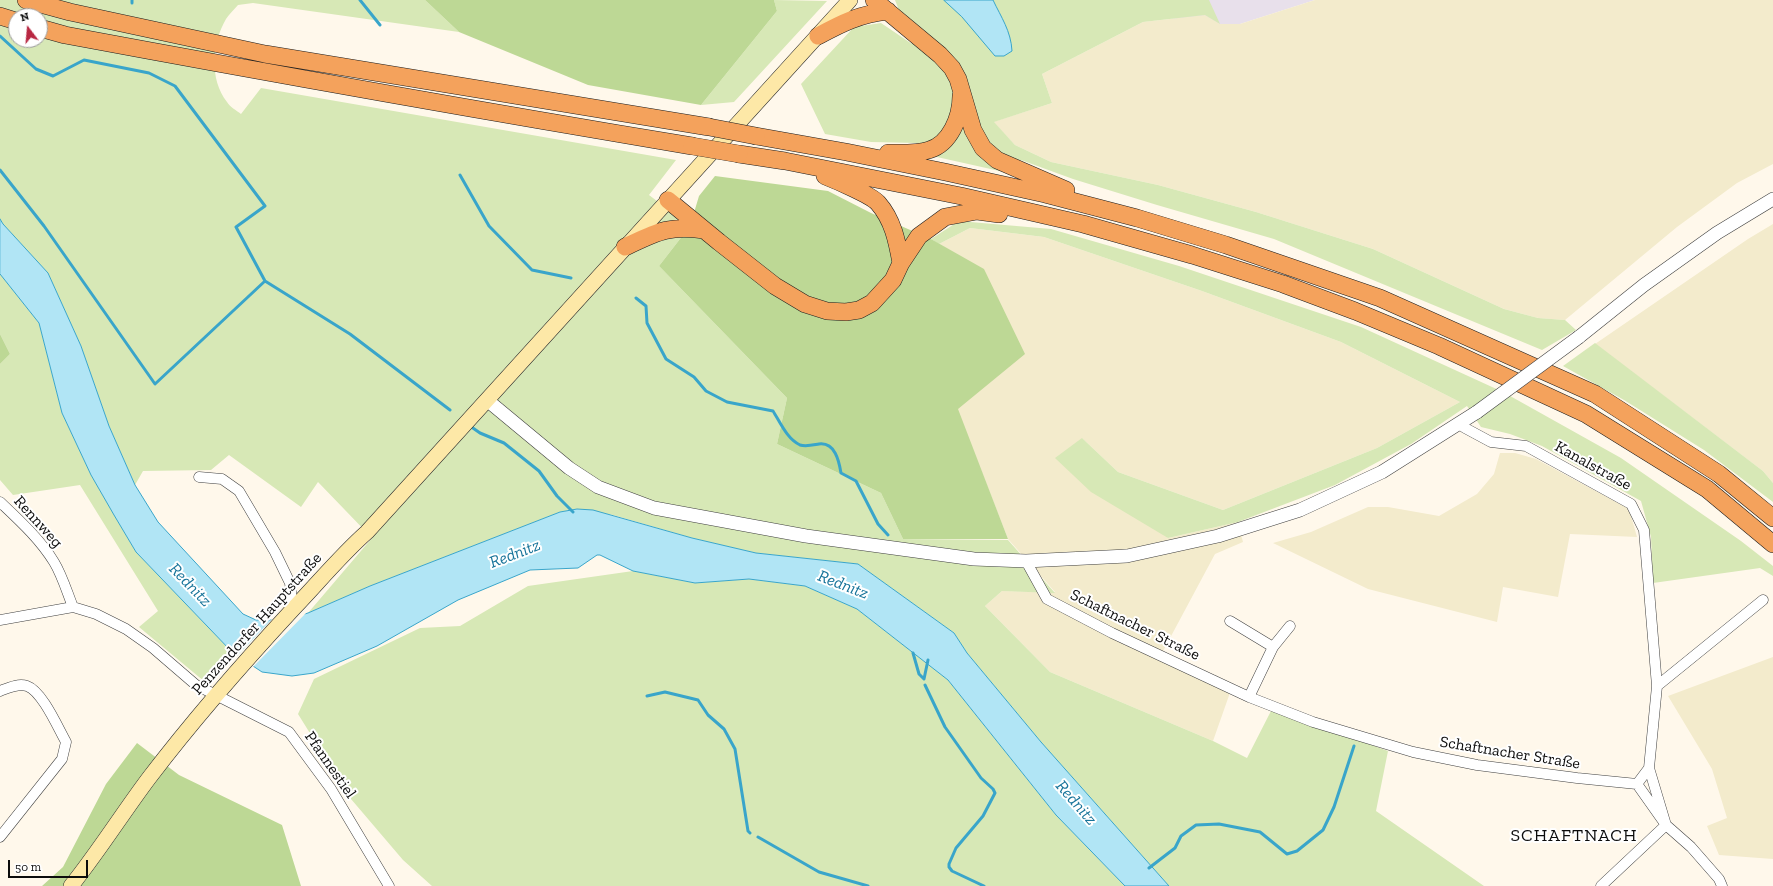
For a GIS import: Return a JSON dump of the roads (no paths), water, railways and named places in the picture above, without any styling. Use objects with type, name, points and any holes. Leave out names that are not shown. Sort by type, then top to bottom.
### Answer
[{"type":"highway","points":[[26,0],[70,12],[265,54],[709,127],[846,152],[1045,194],[1137,218],[1226,245],[1380,298],[1595,394],[1719,474],[1773,518]]},
{"type":"highway","points":[[874,0],[940,55],[952,68],[958,79],[973,130],[983,148],[997,160],[1050,184],[1137,218]]},
{"type":"highway","points":[[818,36],[849,20],[864,15],[888,11]]},
{"type":"highway","points":[[48,30],[65,35],[461,108],[785,161],[961,196],[1083,224],[1192,255],[1283,284],[1349,309],[1440,346],[1586,414],[1707,489],[1773,544]]},
{"type":"highway","points":[[846,152],[910,153],[930,150],[946,140],[957,120],[961,103],[961,88]]},
{"type":"highway","points":[[785,161],[842,183],[877,202],[896,233],[901,263]]},
{"type":"highway","points":[[668,200],[775,286],[805,304],[827,311],[846,312],[859,310],[872,303],[894,280],[901,263],[918,236],[945,217],[977,211],[1083,224]]},
{"type":"highway","points":[[625,247],[655,233],[674,228],[704,230]]},
{"type":"main road","name":"Penzendorfer Hauptstraße","points":[[70,886],[94,857],[148,779],[216,694],[288,614],[367,532],[850,0]]},
{"type":"street","points":[[486,400],[569,468],[598,487],[626,499],[654,508],[806,536],[974,559],[1026,561],[1127,556],[1218,536],[1300,510],[1375,475],[1460,424],[1579,337],[1644,285],[1717,233],[1773,198]]},
{"type":"street","name":"Kanalstraße","points":[[1460,424],[1491,442],[1526,446],[1631,504],[1644,530],[1657,686],[1649,768],[1638,784]]},
{"type":"street","points":[[199,477],[222,479],[239,492],[252,510],[290,583],[288,614]]},
{"type":"street","name":"Rennweg","points":[[0,502],[20,521],[47,551],[54,563],[73,607]]},
{"type":"street","name":"Schaftnacher Straße","points":[[1026,561],[1047,599],[1112,633],[1249,697],[1313,722],[1413,752],[1484,766],[1638,784]]},
{"type":"street","points":[[1657,686],[1763,600]]},
{"type":"street","points":[[0,620],[73,607]]},
{"type":"street","name":"Pfannestiel","points":[[73,607],[96,614],[126,629],[153,648],[196,685],[289,732],[331,789],[389,886]]},
{"type":"street","points":[[1230,621],[1273,647]]},
{"type":"street","points":[[1249,697],[1273,647],[1290,626]]},
{"type":"street","points":[[0,691],[14,686],[27,686],[37,691],[66,742],[62,759],[0,837]]},
{"type":"street","points":[[1649,768],[1666,825]]},
{"type":"street","points":[[1638,784],[1666,825],[1691,847],[1719,879],[1722,886]]},
{"type":"street","points":[[1602,886],[1666,825]]},
{"type":"water","points":[[944,0],[993,0],[1008,31],[1012,51],[1004,56],[995,56],[962,17]]},
{"type":"water","name":"Rednitz","points":[[0,219],[48,273],[81,346],[109,426],[135,485],[158,522],[243,614],[256,620],[283,620],[308,613],[370,586],[560,512],[577,509],[593,510],[692,538],[756,553],[858,564],[954,633],[967,653],[1041,742],[1169,886],[1125,886],[1056,815],[948,680],[857,609],[805,586],[749,579],[695,583],[633,571],[600,555],[597,555],[578,568],[530,570],[458,600],[377,646],[314,673],[292,676],[262,672],[232,652],[136,552],[114,515],[91,475],[62,413],[39,323],[0,274]]},
{"type":"waterway","points":[[360,0],[380,25]]},
{"type":"waterway","points":[[0,36],[36,69],[53,76],[84,60],[149,73],[175,86],[265,206],[236,227],[265,281],[350,334],[450,410]]},
{"type":"waterway","points":[[0,170],[44,226],[155,384],[265,281]]},
{"type":"waterway","points":[[460,175],[489,226],[532,270],[571,278]]},
{"type":"waterway","points":[[636,298],[646,306],[647,323],[666,359],[694,377],[706,391],[727,402],[773,411],[791,439],[800,445],[810,446],[824,444],[829,446],[835,453],[841,473],[856,481],[878,524],[888,535]]},
{"type":"waterway","points":[[470,426],[480,433],[504,443],[539,471],[557,496],[573,512]]},
{"type":"waterway","points":[[913,653],[919,674],[924,679],[928,660]]},
{"type":"waterway","points":[[925,685],[945,727],[981,778],[993,789],[995,793],[983,816],[956,848],[949,864],[952,871],[984,886]]},
{"type":"waterway","points":[[647,696],[665,692],[698,700],[708,715],[724,729],[735,749],[748,831],[750,833]]},
{"type":"waterway","points":[[1149,868],[1175,848],[1181,836],[1196,825],[1219,824],[1260,832],[1287,854],[1297,851],[1323,830],[1334,807],[1354,746]]},
{"type":"waterway","points":[[758,837],[819,872],[868,886]]},
{"type":"district","name":"SCHAFTNACH","points":[[1574,836]]}]
